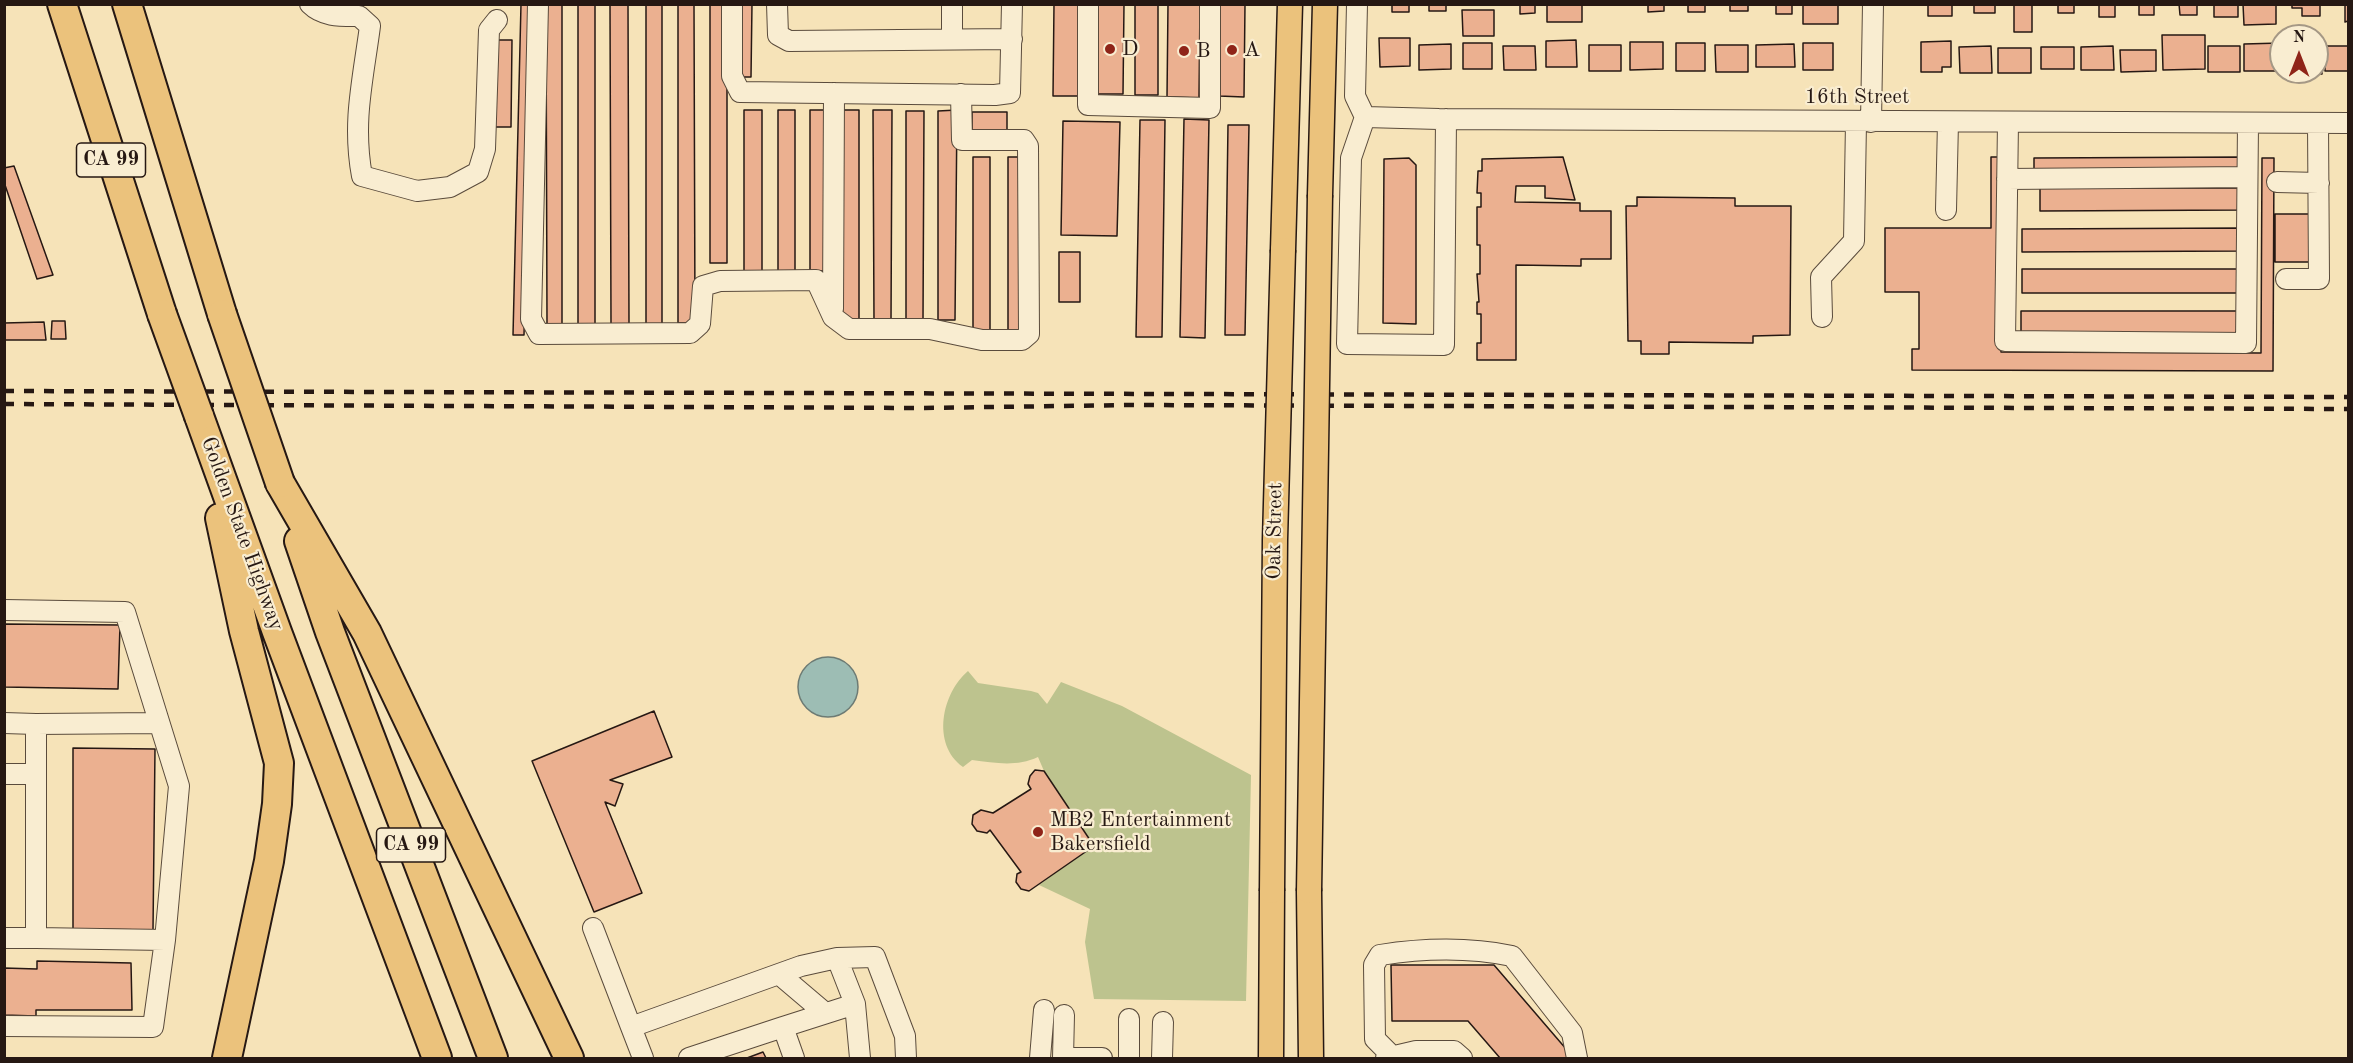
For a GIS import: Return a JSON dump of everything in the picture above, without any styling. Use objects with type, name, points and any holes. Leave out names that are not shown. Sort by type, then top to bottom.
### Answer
[{"type":"highway","name":"Golden State Highway","points":[[62,4],[162,314],[277,632],[437,1059]]},
{"type":"highway","name":"CA 99","points":[[127,4],[222,314],[330,633],[493,1059]]},
{"type":"highway","points":[[199,416],[244,631],[279,763],[277,804],[268,861],[227,1059]]},
{"type":"highway","points":[[280,483],[367,633],[570,1059]]},
{"type":"main road","name":"Oak Street","points":[[1271,1059],[1275,530],[1290,4]]},
{"type":"main road","name":"Oak Street","points":[[1311,1059],[1309,891],[1325,4]]},
{"type":"street","points":[[310,4],[316,10],[337,17],[358,16],[370,26],[357,121],[357,148],[362,176],[417,190],[450,187],[478,172],[485,149],[489,30],[497,20]]},
{"type":"street","points":[[538,4],[531,319],[539,334],[690,333],[700,324],[703,286],[720,281],[816,280],[833,316],[849,329],[930,329],[982,340],[1022,340],[1029,334],[1028,146],[1024,140],[962,140],[961,94]]},
{"type":"street","points":[[732,4],[732,76],[740,92],[995,95],[1010,93],[1012,4]]},
{"type":"street","points":[[777,4],[778,35],[789,40],[1012,39]]},
{"type":"street","points":[[952,4],[952,39]]},
{"type":"street","points":[[1088,4],[1088,105],[1210,108],[1210,4]]},
{"type":"street","points":[[1357,4],[1356,96],[1365,117],[1351,158],[1347,344],[1444,345],[1446,120]]},
{"type":"street","points":[[1822,317],[1821,277],[1854,241],[1873,4]]},
{"type":"street","points":[[833,316],[834,93]]},
{"type":"street","name":"16th Street","points":[[1365,117],[1446,120],[2349,123]]},
{"type":"street","points":[[1946,210],[1948,122]]},
{"type":"street","points":[[2008,122],[2005,341],[2246,343],[2248,123]]},
{"type":"street","points":[[2286,279],[2319,279],[2318,123]]},
{"type":"street","points":[[2007,178],[2247,177]]},
{"type":"street","points":[[2277,182],[2319,183]]},
{"type":"street","points":[[4,610],[125,612],[179,786],[165,940],[153,1027],[4,1026]]},
{"type":"street","points":[[4,723],[159,723]]},
{"type":"street","points":[[36,724],[36,938]]},
{"type":"street","points":[[4,774],[36,774]]},
{"type":"street","points":[[593,928],[643,1059]]},
{"type":"street","points":[[4,938],[165,940]]},
{"type":"street","points":[[1462,1059],[1454,1051],[1416,1051],[1390,1058],[1375,1039],[1374,965],[1380,956],[1406,951],[1478,949],[1512,956],[1572,1033],[1577,1059]]},
{"type":"street","points":[[631,1027],[801,966],[837,958],[875,957],[905,1036],[906,1059]]},
{"type":"street","points":[[837,958],[855,1004],[860,1059]]},
{"type":"street","points":[[779,974],[825,1013]]},
{"type":"street","points":[[688,1059],[855,1004]]},
{"type":"street","points":[[1040,1059],[1044,1010]]},
{"type":"street","points":[[1064,1015],[1063,1058],[1102,1059]]},
{"type":"street","points":[[1129,1019],[1129,1059]]},
{"type":"street","points":[[1162,1059],[1163,1022]]},
{"type":"street","points":[[783,1027],[794,1059]]},
{"type":"green space","points":[[968,671],[978,683],[1038,693],[1047,704],[1061,682],[1122,706],[1251,775],[1246,1001],[1094,999],[1085,942],[1090,909],[1039,885],[1094,845],[1044,771],[1038,757],[1014,763],[972,760],[963,767],[953,757],[947,745],[944,719],[952,692]]},
{"type":"water","points":[[828,657],[849,666],[858,687],[849,708],[828,717],[807,708],[798,687],[807,666]]},
{"type":"building","points":[[521,4],[532,4],[524,335],[513,335]]},
{"type":"building","points":[[546,4],[562,4],[562,324],[547,324]]},
{"type":"building","points":[[578,4],[595,4],[595,325],[578,325]]},
{"type":"building","points":[[610,4],[628,4],[629,324],[611,324]]},
{"type":"building","points":[[646,4],[662,4],[662,325],[646,325]]},
{"type":"building","points":[[678,4],[694,4],[695,323],[678,323]]},
{"type":"building","points":[[742,4],[752,4],[751,77],[741,77]]},
{"type":"building","points":[[1054,4],[1083,4],[1083,96],[1053,96]]},
{"type":"building","name":"D","points":[[1096,4],[1124,4],[1123,94],[1096,94]]},
{"type":"building","points":[[1135,4],[1158,4],[1158,95],[1135,95]]},
{"type":"building","name":"B","points":[[1168,4],[1200,4],[1199,98],[1167,97]]},
{"type":"building","name":"A","points":[[1220,4],[1245,4],[1244,97],[1219,96]]},
{"type":"building","points":[[1392,4],[1409,4],[1409,12],[1392,12]]},
{"type":"building","points":[[1429,4],[1446,4],[1446,11],[1429,11]]},
{"type":"building","points":[[1520,4],[1535,4],[1535,13],[1520,14]]},
{"type":"building","points":[[1547,4],[1582,4],[1582,22],[1547,22]]},
{"type":"building","points":[[1648,4],[1664,4],[1664,11],[1648,12]]},
{"type":"building","points":[[1688,4],[1705,4],[1705,12],[1688,12]]},
{"type":"building","points":[[1730,4],[1748,4],[1748,11],[1730,11]]},
{"type":"building","points":[[1776,4],[1792,4],[1792,14],[1776,14]]},
{"type":"building","points":[[1803,4],[1838,4],[1838,24],[1803,24]]},
{"type":"building","points":[[1928,4],[1952,4],[1952,16],[1928,16]]},
{"type":"building","points":[[1974,4],[1995,4],[1995,13],[1974,13]]},
{"type":"building","points":[[2014,4],[2032,4],[2032,32],[2014,32]]},
{"type":"building","points":[[2058,4],[2074,4],[2074,13],[2058,13]]},
{"type":"building","points":[[2099,4],[2115,4],[2115,17],[2099,17]]},
{"type":"building","points":[[2139,4],[2154,4],[2154,15],[2139,15]]},
{"type":"building","points":[[2179,4],[2197,4],[2197,15],[2180,15]]},
{"type":"building","points":[[2214,4],[2238,4],[2238,17],[2214,17]]},
{"type":"building","points":[[2243,4],[2276,4],[2276,24],[2244,25]]},
{"type":"building","points":[[2292,4],[2320,4],[2320,16],[2302,16],[2302,8],[2292,8]]},
{"type":"building","points":[[2345,4],[2348,4],[2348,21],[2345,22]]},
{"type":"building","points":[[710,5],[727,5],[727,263],[710,263]]},
{"type":"building","points":[[1462,10],[1494,10],[1494,36],[1463,36]]},
{"type":"building","points":[[2162,35],[2205,35],[2205,69],[2163,70]]},
{"type":"building","points":[[1379,38],[1410,38],[1410,66],[1380,67]]},
{"type":"building","points":[[496,40],[512,40],[511,127],[495,127]]},
{"type":"building","points":[[1576,40],[1577,67],[1546,67],[1546,41]]},
{"type":"building","points":[[1951,41],[1951,67],[1942,67],[1942,72],[1921,72],[1921,42]]},
{"type":"building","points":[[1630,42],[1663,42],[1663,69],[1630,70]]},
{"type":"building","points":[[1463,43],[1492,43],[1492,69],[1463,69]]},
{"type":"building","points":[[1676,43],[1705,43],[1705,71],[1676,71]]},
{"type":"building","points":[[1803,43],[1833,43],[1833,70],[1803,70]]},
{"type":"building","points":[[2269,43],[2269,71],[2244,71],[2244,44]]},
{"type":"building","points":[[1451,44],[1451,69],[1419,70],[1419,45]]},
{"type":"building","points":[[1794,44],[1795,67],[1756,67],[1756,45]]},
{"type":"building","points":[[1589,45],[1621,45],[1621,71],[1589,71]]},
{"type":"building","points":[[1715,45],[1748,45],[1748,72],[1716,72]]},
{"type":"building","points":[[1503,46],[1535,46],[1536,70],[1504,70]]},
{"type":"building","points":[[1991,46],[1992,73],[1960,73],[1959,47]]},
{"type":"building","points":[[2113,46],[2114,70],[2081,70],[2081,47]]},
{"type":"building","points":[[2208,46],[2240,46],[2240,72],[2208,72]]},
{"type":"building","points":[[2329,46],[2348,46],[2348,71],[2329,71]]},
{"type":"building","points":[[2041,47],[2074,47],[2074,69],[2041,69]]},
{"type":"building","points":[[1998,48],[2031,48],[2031,73],[1998,73]]},
{"type":"building","points":[[2120,50],[2156,50],[2156,71],[2121,72]]},
{"type":"building","points":[[744,110],[762,110],[762,271],[744,271]]},
{"type":"building","points":[[778,110],[795,110],[795,271],[778,271]]},
{"type":"building","points":[[810,110],[827,110],[827,271],[810,271]]},
{"type":"building","points":[[842,110],[859,110],[859,320],[842,320]]},
{"type":"building","points":[[873,110],[892,110],[891,321],[874,321]]},
{"type":"building","points":[[957,110],[955,320],[938,320],[938,111]]},
{"type":"building","points":[[906,111],[924,111],[923,320],[906,320]]},
{"type":"building","points":[[972,112],[1007,112],[1007,135],[972,135]]},
{"type":"building","points":[[1184,119],[1209,120],[1205,338],[1180,337]]},
{"type":"building","points":[[1140,120],[1165,120],[1162,337],[1136,337]]},
{"type":"building","points":[[1063,121],[1120,122],[1117,236],[1061,235]]},
{"type":"building","points":[[1228,125],[1249,125],[1245,335],[1225,335]]},
{"type":"building","points":[[973,157],[990,157],[990,334],[973,334]]},
{"type":"building","points":[[1008,157],[1025,157],[1026,334],[1008,334]]},
{"type":"building","points":[[1563,157],[1575,200],[1545,198],[1545,186],[1516,186],[1515,202],[1580,203],[1580,211],[1611,211],[1611,259],[1581,259],[1581,266],[1516,265],[1516,360],[1477,360],[1477,343],[1481,343],[1481,314],[1477,314],[1480,245],[1477,245],[1477,207],[1481,207],[1481,193],[1477,193],[1478,171],[1482,171],[1482,159]]},
{"type":"building","points":[[1991,157],[2002,157],[2001,352],[2261,353],[2262,158],[2274,158],[2273,371],[1912,370],[1912,349],[1919,349],[1919,292],[1885,292],[1885,228],[1991,228]]},
{"type":"building","points":[[2244,157],[2244,170],[2034,171],[2034,158]]},
{"type":"building","points":[[1409,158],[1416,165],[1416,324],[1383,323],[1384,159]]},
{"type":"building","points":[[14,166],[53,275],[37,279],[4,182],[4,168]]},
{"type":"building","points":[[2040,188],[2243,188],[2243,210],[2040,211]]},
{"type":"building","points":[[1637,197],[1735,198],[1735,206],[1791,206],[1790,335],[1753,336],[1753,343],[1669,342],[1669,354],[1641,354],[1641,341],[1628,341],[1626,206],[1637,206]]},
{"type":"building","points":[[2275,214],[2315,214],[2315,262],[2275,262]]},
{"type":"building","points":[[2243,228],[2243,251],[2022,252],[2022,229]]},
{"type":"building","points":[[1059,252],[1080,252],[1080,302],[1059,302]]},
{"type":"building","points":[[2022,269],[2243,269],[2243,293],[2022,293]]},
{"type":"building","points":[[2021,311],[2243,311],[2243,333],[2021,333]]},
{"type":"building","points":[[52,321],[65,321],[66,339],[51,339]]},
{"type":"building","points":[[44,322],[46,340],[4,340],[4,323]]},
{"type":"building","points":[[4,624],[120,625],[118,689],[4,687]]},
{"type":"building","points":[[654,711],[672,757],[610,780],[623,784],[615,806],[605,802],[642,893],[594,912],[532,761]]},
{"type":"building","points":[[73,748],[155,749],[153,930],[73,929]]},
{"type":"building","name":"MB2 Entertainment Bakersfield","points":[[1035,770],[1044,771],[1094,846],[1029,891],[1021,889],[1016,882],[1017,874],[1021,872],[990,830],[987,833],[977,831],[972,824],[973,815],[981,810],[993,813],[1031,789],[1028,784]]},
{"type":"building","points":[[37,961],[131,963],[132,1010],[36,1010],[36,1016],[4,1015],[4,968],[37,969]]},
{"type":"building","points":[[1391,965],[1494,965],[1567,1050],[1567,1058],[1500,1058],[1468,1021],[1392,1021]]},
{"type":"building","points":[[763,1052],[766,1058],[747,1058]]},
{"type":"railway","points":[[4,391],[2348,397]]},
{"type":"railway","points":[[4,404],[921,408],[1132,405],[2348,409]]},
{"type":"place","name":"D","points":[[1110,49]]},
{"type":"place","name":"A","points":[[1232,50]]},
{"type":"place","name":"B","points":[[1184,51]]},
{"type":"place","name":"MB2 Entertainment Bakersfield","points":[[1038,832]]}]
